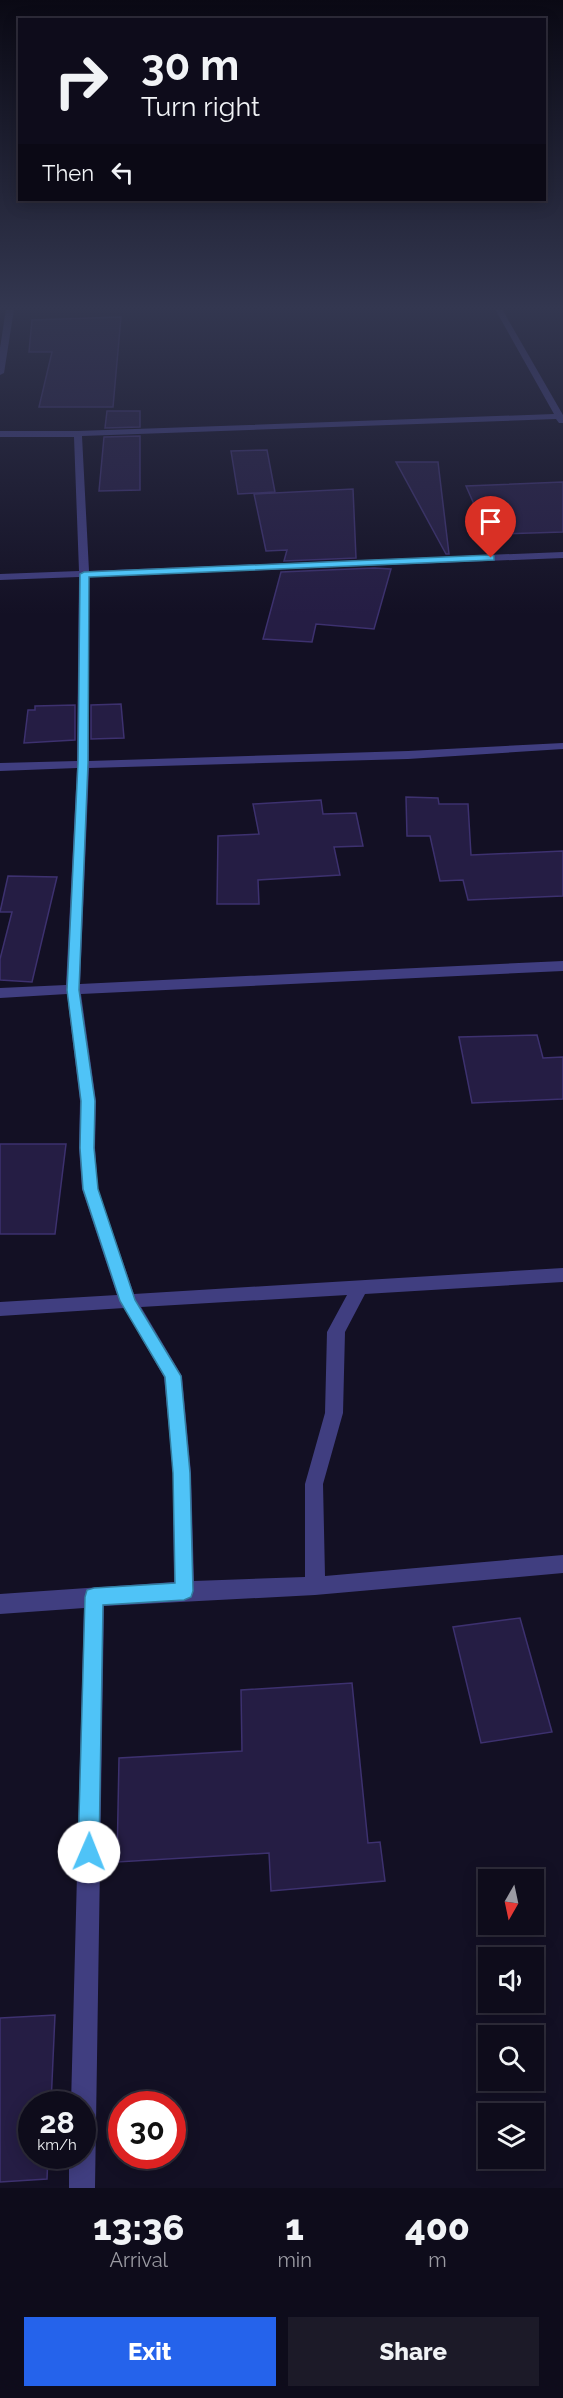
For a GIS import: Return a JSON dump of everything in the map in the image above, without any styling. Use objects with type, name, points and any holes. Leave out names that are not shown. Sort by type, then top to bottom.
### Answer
[{"type":"street","points":[[0,435],[561,420]]},
{"type":"street","points":[[78,434],[84,574],[83,763],[73,990],[88,1101],[87,1148],[90,1189],[128,1301],[173,1376],[182,1473],[184,1591]]},
{"type":"street","points":[[0,577],[563,555]]},
{"type":"street","points":[[0,767],[408,755],[563,746]]},
{"type":"street","points":[[0,993],[563,966]]},
{"type":"street","points":[[0,1309],[563,1275]]},
{"type":"street","points":[[315,1586],[314,1484],[334,1413],[336,1332],[360,1287]]},
{"type":"street","points":[[0,1604],[184,1591],[315,1586],[563,1564]]},
{"type":"street","points":[[83,2091],[94,1597]]},
{"type":"street","points":[[82,2169],[82,2188]]},
{"type":"building","points":[[107,411],[140,411],[140,427],[105,428]]},
{"type":"building","points":[[140,436],[140,490],[99,491],[104,437]]},
{"type":"building","points":[[267,450],[275,492],[238,494],[231,451]]},
{"type":"building","points":[[396,462],[438,462],[449,554],[446,554]]},
{"type":"building","points":[[563,482],[563,532],[502,534],[499,519],[481,520],[466,486]]},
{"type":"building","points":[[353,489],[356,558],[284,561],[287,550],[266,551],[254,494]]},
{"type":"building","points":[[391,569],[374,629],[316,624],[312,642],[263,639],[281,572]]},
{"type":"building","points":[[121,704],[124,738],[91,739],[91,705]]},
{"type":"building","points":[[75,705],[75,740],[24,743],[28,710],[35,710],[35,706]]},
{"type":"building","points":[[406,797],[438,798],[439,804],[468,804],[471,855],[563,851],[563,896],[468,900],[463,880],[440,881],[430,836],[407,836]]},
{"type":"building","points":[[321,800],[323,814],[356,813],[363,846],[334,847],[340,875],[258,880],[259,904],[217,904],[218,836],[259,834],[253,804]]},
{"type":"building","points":[[8,876],[57,877],[32,982],[0,980],[0,959],[12,912],[0,912]]},
{"type":"building","points":[[537,1035],[543,1058],[563,1057],[563,1099],[472,1103],[459,1037]]},
{"type":"building","points":[[0,1144],[66,1144],[55,1234],[0,1234]]},
{"type":"building","points":[[520,1618],[552,1732],[481,1743],[453,1627]]},
{"type":"building","points":[[352,1683],[368,1843],[380,1842],[385,1881],[271,1891],[269,1853],[117,1862],[119,1758],[242,1751],[241,1690]]},
{"type":"building","points":[[55,2015],[52,2091],[18,2091],[18,2169],[47,2169],[47,2179],[0,2182],[0,2018]]},
{"type":"route","points":[[89,1852],[94,1597],[184,1591],[182,1473],[173,1376],[128,1301],[90,1189],[87,1148],[88,1101],[73,990],[83,763],[84,574],[491,558]]}]
